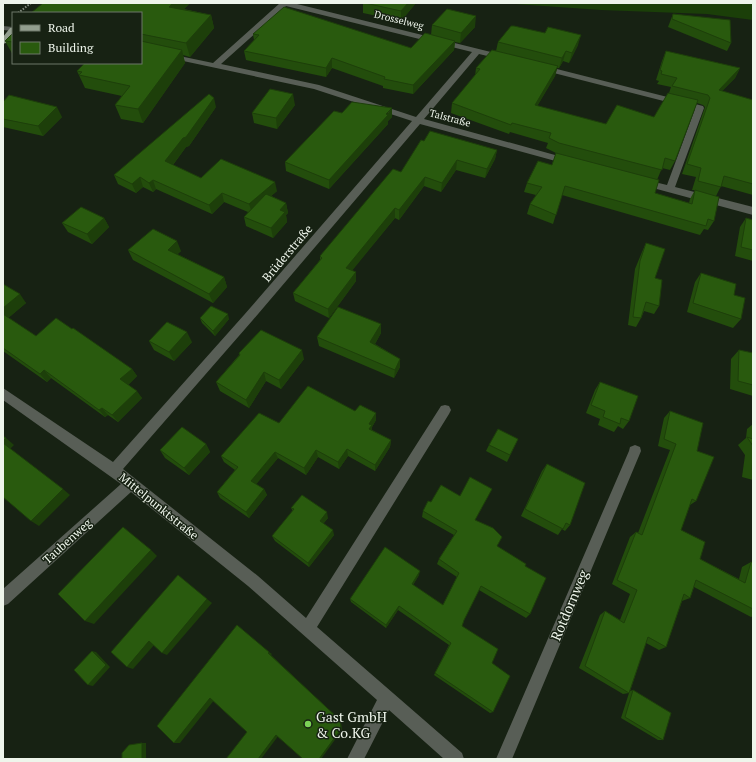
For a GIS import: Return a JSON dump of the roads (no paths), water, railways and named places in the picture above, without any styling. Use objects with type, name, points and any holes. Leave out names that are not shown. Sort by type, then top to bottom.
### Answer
[{"type":"main road","points":[[3,42],[12,31]]},
{"type":"street","name":"Drosselweg","points":[[215,65],[284,3],[514,60]]},
{"type":"street","name":"Talstraße","points":[[142,50],[316,87],[417,120],[578,164]]},
{"type":"street","name":"Brüderstraße","points":[[114,470],[248,318],[477,51]]},
{"type":"street","points":[[529,64],[700,108],[670,189]]},
{"type":"street","points":[[631,179],[753,211]]},
{"type":"street","name":"Mittelpunktstraße","points":[[3,393],[131,483],[308,628],[386,699],[456,759]]},
{"type":"street","points":[[308,628],[445,410]]},
{"type":"street","name":"Rotdornweg","points":[[504,759],[635,451]]},
{"type":"street","name":"Taubenweg","points":[[3,599],[131,483]]},
{"type":"street","points":[[354,759],[386,699]]},
{"type":"place","name":"Gast GmbH & Co.KG","points":[[308,724]]}]
